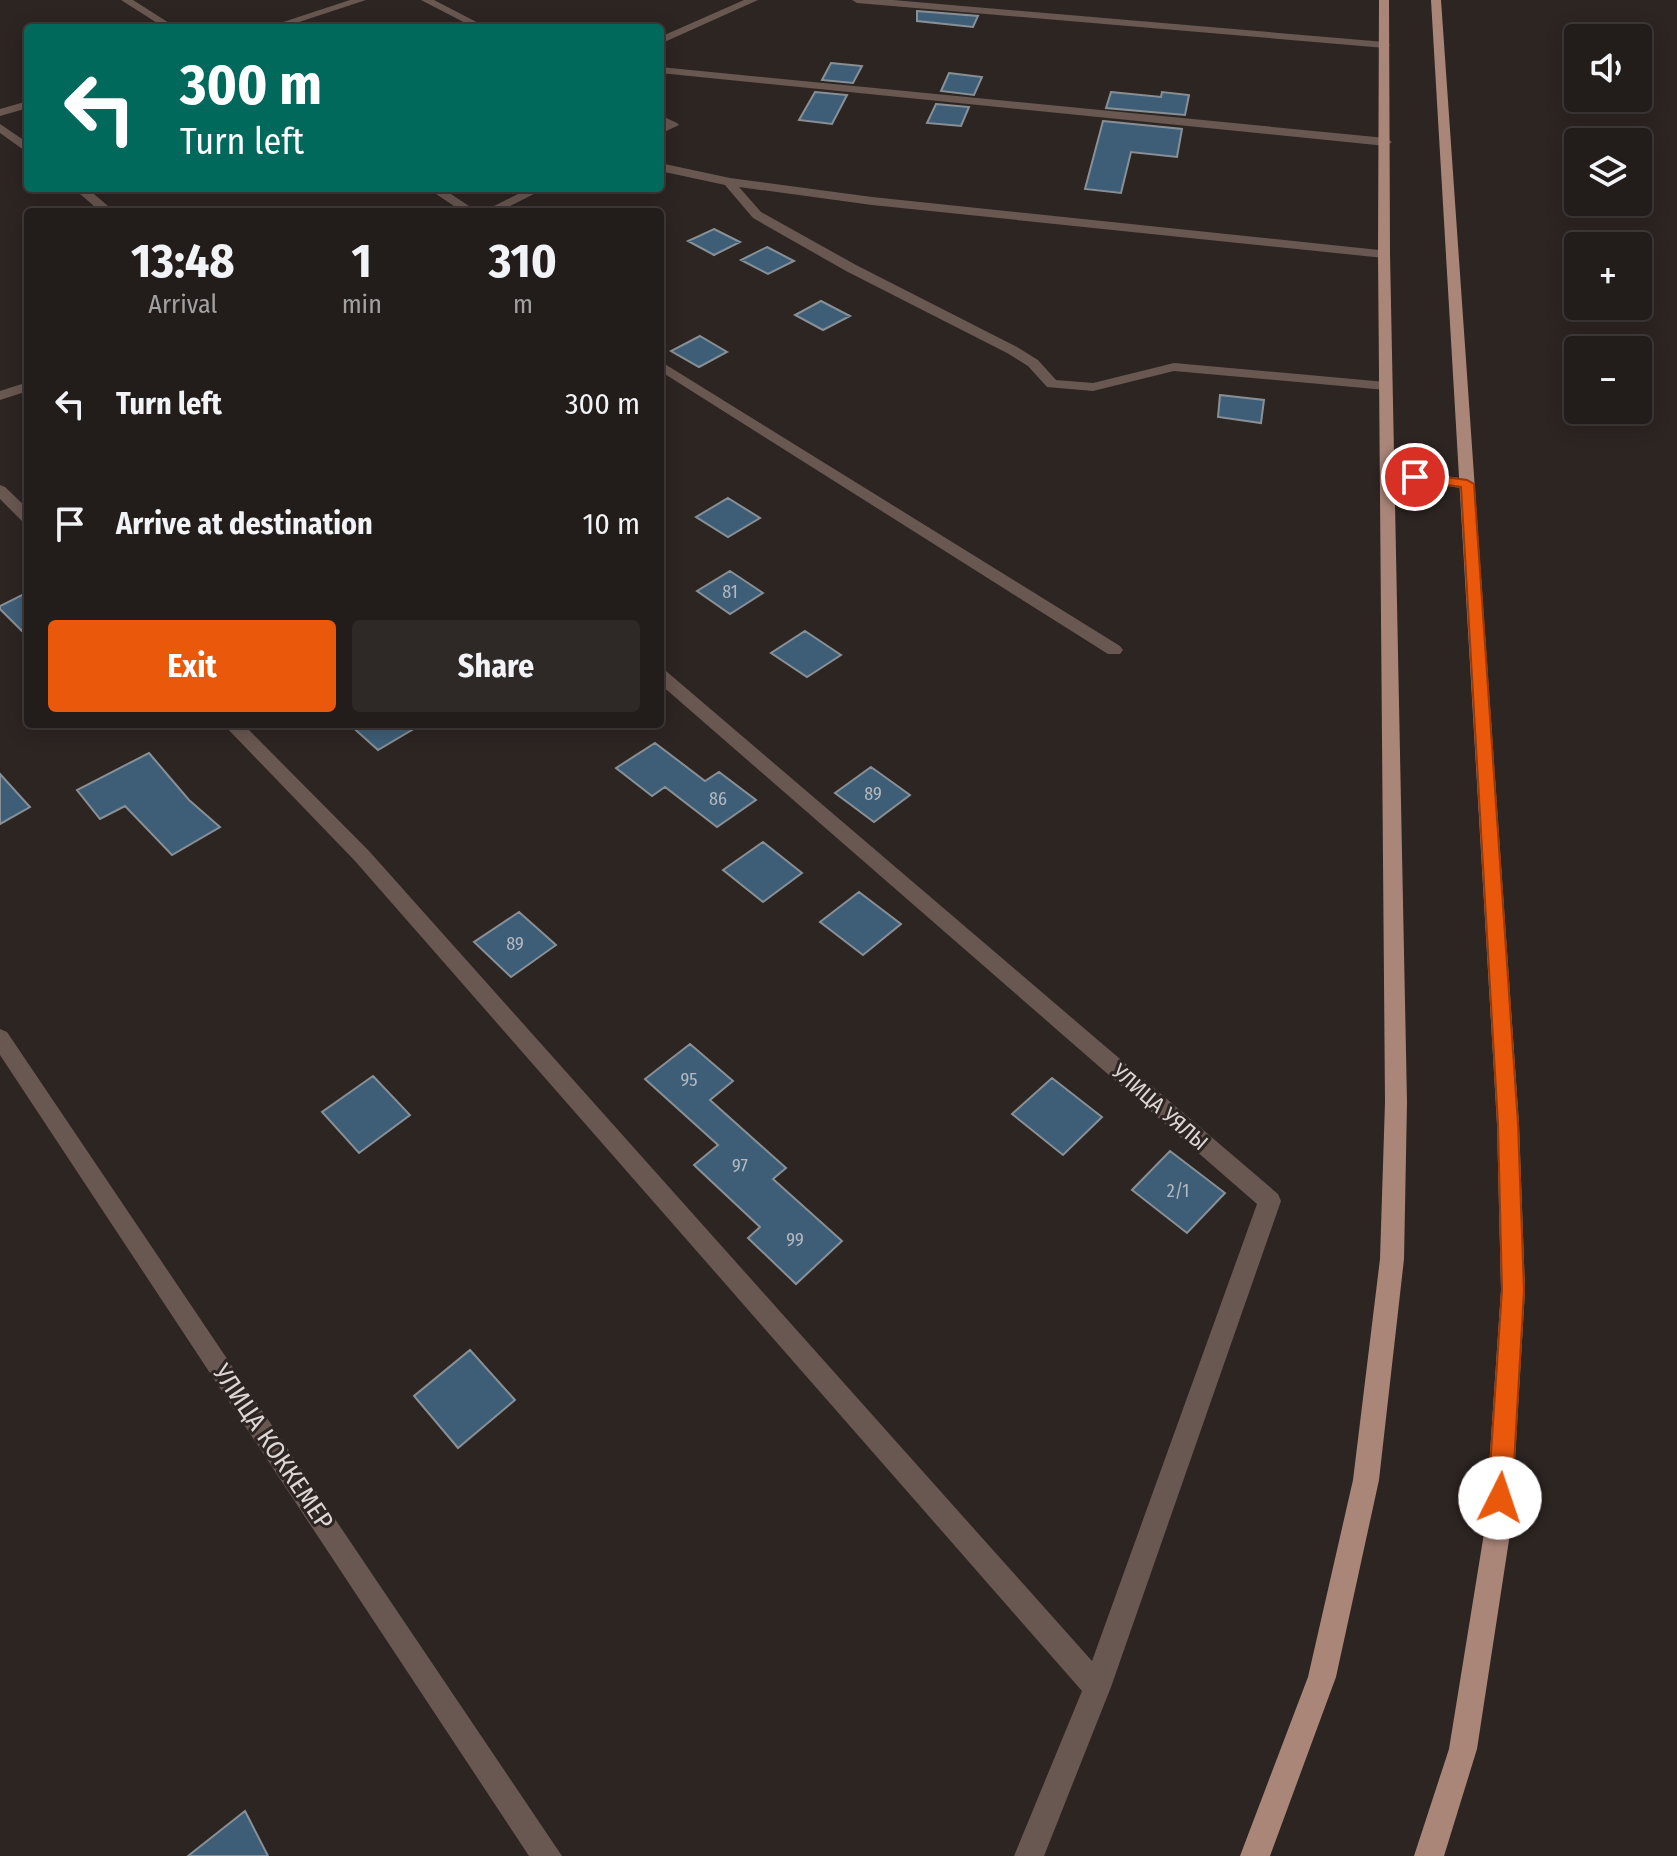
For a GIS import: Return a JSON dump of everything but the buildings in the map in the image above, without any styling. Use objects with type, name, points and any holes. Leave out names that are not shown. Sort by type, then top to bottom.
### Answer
[{"type":"main road","points":[[1255,1856],[1322,1677],[1366,1480],[1392,1259],[1396,1102],[1384,254],[1384,0]]},
{"type":"main road","points":[[1429,1856],[1463,1749],[1498,1527],[1513,1290],[1508,1124],[1436,0]]},
{"type":"main road","points":[[1389,473],[1467,484]]},
{"type":"street","points":[[126,0],[165,24]]},
{"type":"street","points":[[283,24],[361,0]]},
{"type":"street","points":[[426,0],[475,24]]},
{"type":"street","points":[[440,7],[459,0]]},
{"type":"street","points":[[664,39],[753,0]]},
{"type":"street","points":[[857,0],[1385,45]]},
{"type":"street","points":[[664,70],[1386,142]]},
{"type":"street","points":[[0,113],[24,105]]},
{"type":"street","points":[[664,120],[673,125],[664,129]]},
{"type":"street","points":[[0,127],[24,146]]},
{"type":"street","points":[[664,168],[730,182],[872,201],[1384,254]]},
{"type":"street","points":[[730,182],[757,215],[851,268],[1012,350],[1033,363],[1052,384],[1093,387],[1174,367],[1386,386]]},
{"type":"street","points":[[84,192],[104,208]]},
{"type":"street","points":[[440,192],[466,208]]},
{"type":"street","points":[[497,208],[531,192]]},
{"type":"street","points":[[664,368],[1114,650]]},
{"type":"street","points":[[0,396],[24,387]]},
{"type":"street","points":[[0,490],[24,514]]},
{"type":"street","name":"УЛИЦА УЯЛЫ","points":[[664,678],[1270,1201],[1097,1687]]},
{"type":"street","points":[[236,728],[362,856],[1097,1687],[1029,1856]]},
{"type":"street","name":"УЛИЦА КОККЕМЕР","points":[[0,1038],[547,1856]]},
{"type":"route","points":[[1415,477],[1467,484],[1508,1124],[1513,1290],[1500,1498]]}]
